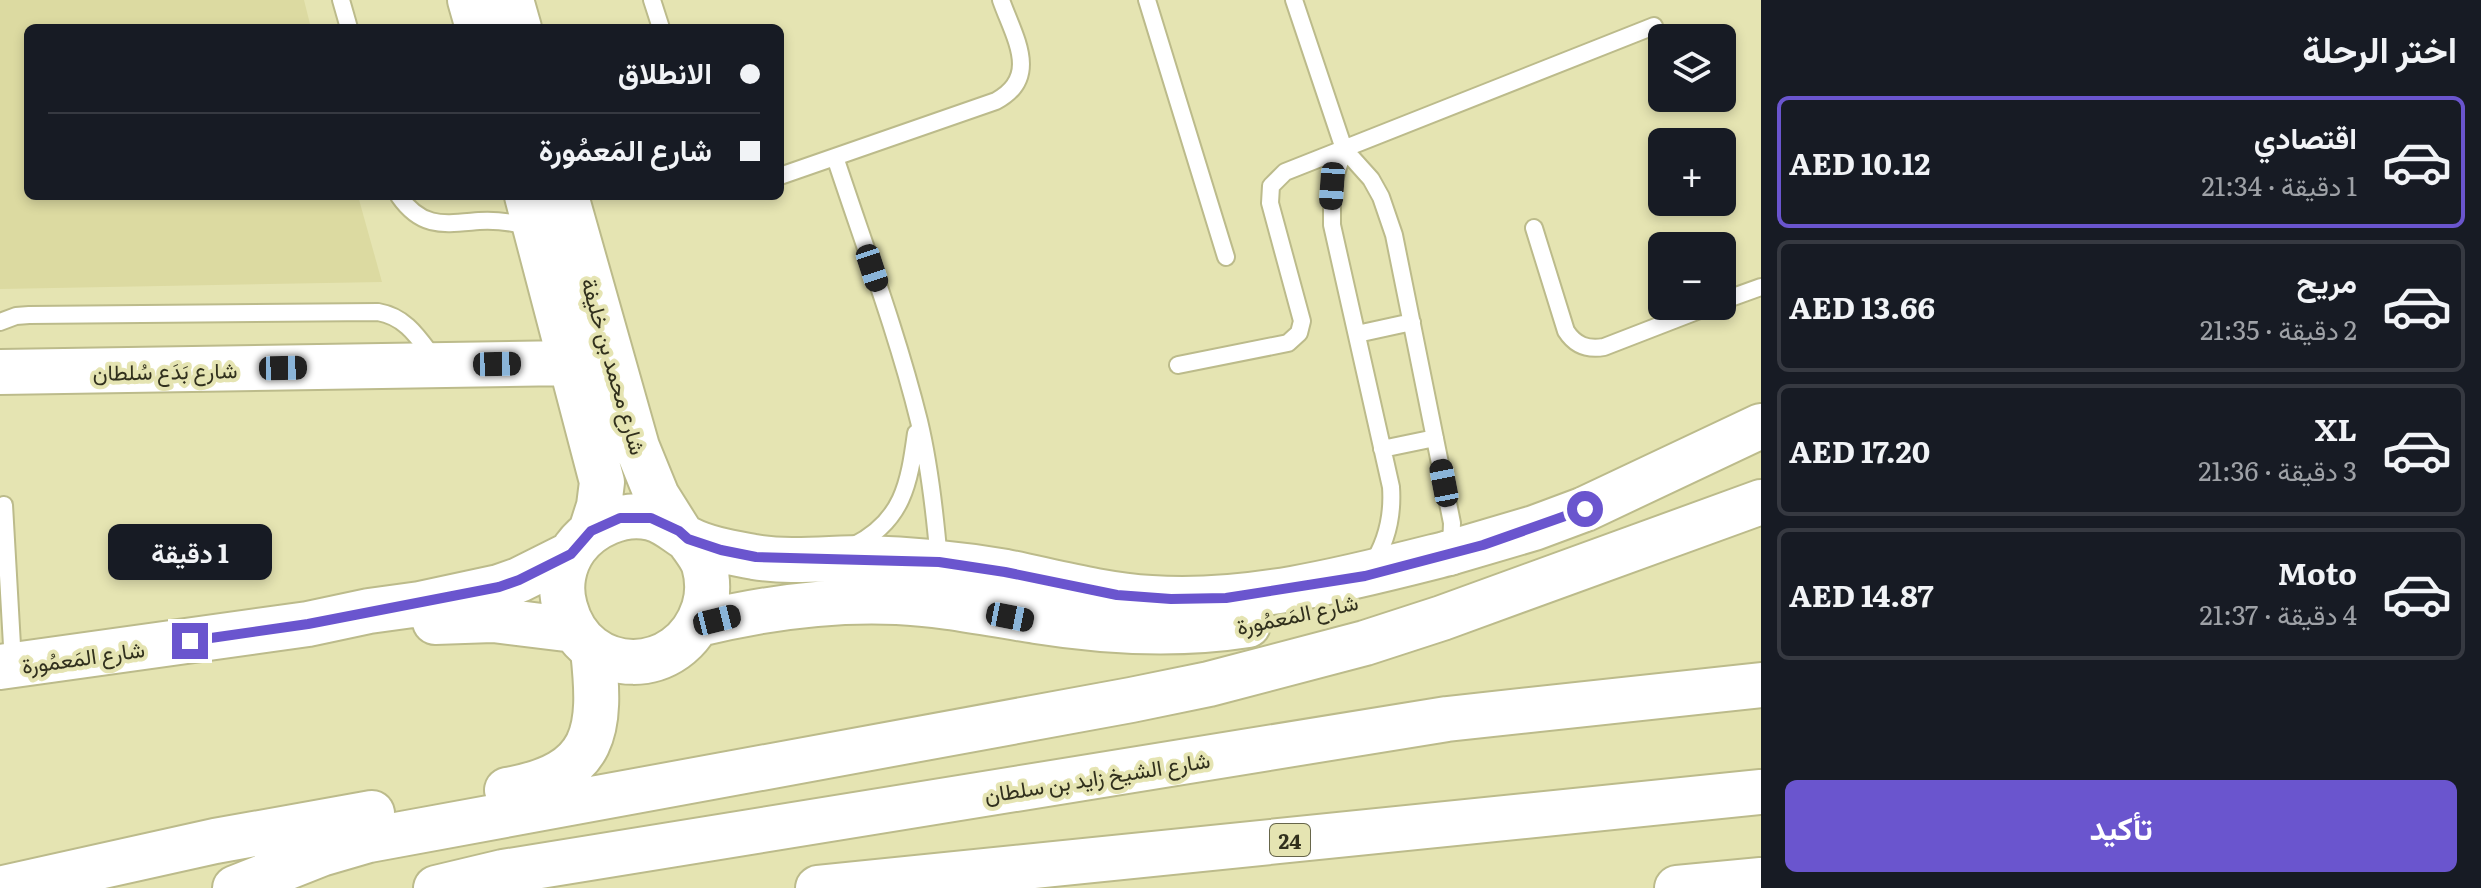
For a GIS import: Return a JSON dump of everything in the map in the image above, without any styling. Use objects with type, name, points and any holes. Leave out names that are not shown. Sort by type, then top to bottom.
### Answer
[{"type":"main road","points":[[470,0],[477,24]]},
{"type":"main road","points":[[511,0],[518,24]]},
{"type":"main road","name":"شارع محمد بن خليفة","points":[[567,200],[637,447],[657,496],[683,535]]},
{"type":"main road","name":"شارع محمد بن خليفة","points":[[531,212],[602,482],[599,506],[581,543]]},
{"type":"main road","name":"شارع بَدَع سُلطان","points":[[0,372],[569,363]]},
{"type":"main road","points":[[1449,553],[1585,509],[1761,426]]},
{"type":"main road","points":[[235,888],[321,854],[369,840],[1209,684],[1365,643],[1442,618],[1761,502]]},
{"type":"main road","points":[[4,888],[215,841],[543,782],[559,775],[581,755],[594,733],[598,688],[584,640],[567,616],[562,585],[581,543],[620,518],[651,518],[683,535],[704,565],[707,595],[699,624],[687,641],[671,653],[652,660],[631,662],[611,658],[584,640]]},
{"type":"main road","name":"شارع المَعمُورة","points":[[683,535],[721,550],[756,557],[829,559],[928,575],[1005,572],[1105,593],[1177,599],[1226,598],[1365,576],[1449,553]]},
{"type":"main road","name":"شارع المَعمُورة","points":[[6,666],[308,624],[499,587],[519,580],[581,543]]},
{"type":"main road","name":"شارع المَعمُورة","points":[[699,624],[771,609],[856,602],[941,605],[1087,628],[1136,631],[1235,627],[1296,617],[1380,595],[1427,578],[1444,563],[1449,553]]},
{"type":"main road","name":"شارع المَعمُورة","points":[[308,624],[393,625],[493,620],[584,640]]},
{"type":"main road","name":"شارع الشيخ زايد بن سلطان","points":[[436,888],[503,872],[1447,719],[1761,685]]},
{"type":"main road","name":"24","points":[[818,888],[1761,792]]},
{"type":"main road","points":[[1677,888],[1761,880]]},
{"type":"lane","points":[[341,0],[348,24]]},
{"type":"lane","points":[[652,0],[660,24]]},
{"type":"lane","points":[[784,175],[1009,94],[1018,83],[1022,69],[1021,55],[1001,0]]},
{"type":"lane","points":[[1147,0],[1226,257]]},
{"type":"lane","points":[[1294,0],[1344,149],[1371,179],[1381,197],[1394,235],[1452,523],[1449,553]]},
{"type":"lane","points":[[1178,365],[1288,343],[1299,333],[1302,321],[1270,203],[1271,186],[1285,172],[1648,28]]},
{"type":"lane","points":[[1344,149],[1332,186],[1332,225],[1391,487],[1390,521],[1384,540],[1365,576]]},
{"type":"lane","points":[[835,157],[899,352],[918,420],[932,491],[928,575],[856,602]]},
{"type":"lane","points":[[402,200],[421,218],[437,224],[500,221],[531,212]]},
{"type":"lane","points":[[1534,228],[1566,331],[1578,344],[1586,348],[1604,347],[1674,320]]},
{"type":"lane","points":[[1736,296],[1761,287]]},
{"type":"lane","points":[[0,322],[29,315],[378,312],[399,318],[408,325],[440,365]]},
{"type":"lane","points":[[1357,334],[1412,322]]},
{"type":"lane","points":[[829,559],[865,540],[894,513],[911,475],[918,420]]},
{"type":"lane","points":[[1382,449],[1435,438]]},
{"type":"lane","points":[[4,505],[6,666]]},
{"type":"shaded area","points":[[0,0],[304,0],[310,24],[24,24],[24,200],[359,200],[382,282],[0,289]]},
{"type":"route","points":[[190,641],[308,624],[499,587],[571,554],[591,531],[620,518],[651,518],[679,531],[688,539],[756,557],[939,562],[1117,595],[1189,599],[1226,598],[1365,576],[1483,545],[1585,509]]}]
